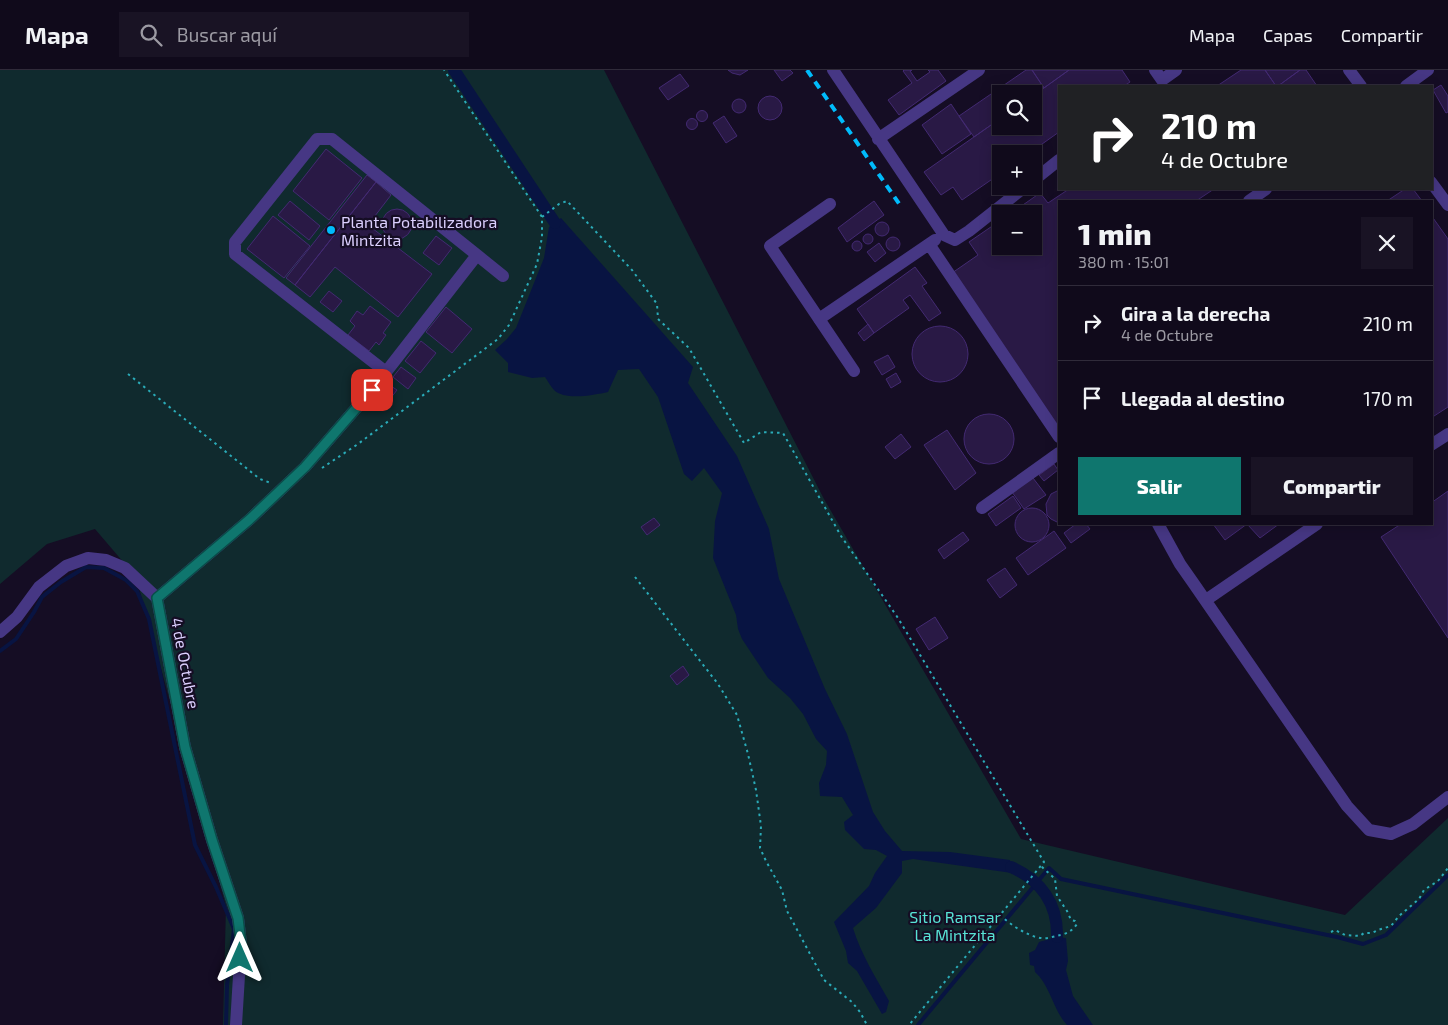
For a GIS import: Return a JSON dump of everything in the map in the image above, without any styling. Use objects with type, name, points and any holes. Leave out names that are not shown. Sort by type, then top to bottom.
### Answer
[{"type":"street","points":[[832,70],[944,235],[955,240],[1014,195]]},
{"type":"street","points":[[878,139],[979,70]]},
{"type":"street","points":[[1157,79],[1176,70]]},
{"type":"street","points":[[1350,70],[1360,85]]},
{"type":"street","points":[[1407,85],[1428,70]]},
{"type":"street","points":[[386,372],[235,254],[236,242],[241,234],[317,138],[332,139],[503,276]]},
{"type":"street","points":[[1042,174],[1058,161]]},
{"type":"street","points":[[1433,185],[1448,205]]},
{"type":"street","points":[[1250,200],[1265,190]]},
{"type":"street","points":[[830,204],[770,246],[854,371]]},
{"type":"street","points":[[819,319],[944,235]]},
{"type":"street","points":[[929,244],[1058,435]]},
{"type":"street","name":"4 de Octubre","points":[[236,1025],[241,943],[238,918],[212,840],[185,747],[157,598],[249,520],[305,467],[372,390],[478,255]]},
{"type":"street","points":[[1433,444],[1448,434]]},
{"type":"street","points":[[982,508],[1058,453]]},
{"type":"street","points":[[1159,525],[1180,564],[1347,806],[1369,830],[1391,834],[1413,824],[1448,797]]},
{"type":"street","points":[[1206,600],[1316,525]]},
{"type":"street","points":[[0,632],[17,617],[39,587],[66,566],[88,558],[106,560],[125,568],[157,598]]},
{"type":"path","points":[[322,468],[358,444],[498,339],[510,325],[537,264],[542,236],[542,216],[444,70]]},
{"type":"path","points":[[542,216],[559,204],[567,201],[632,270],[657,304],[658,318],[689,348],[744,443],[761,432],[784,433],[841,536],[898,618],[1044,862],[909,1025]]},
{"type":"path","points":[[128,374],[260,479],[284,487]]},
{"type":"path","points":[[635,577],[718,684],[737,715],[756,790],[761,826],[760,848],[782,890],[788,911],[824,980],[852,1002],[860,1012],[866,1025]]},
{"type":"path","points":[[1000,915],[1026,932],[1042,938],[1064,934],[1075,927],[1077,924],[1072,920],[1057,896],[1056,879],[1042,866]]},
{"type":"path","points":[[1331,932],[1335,930],[1345,935],[1360,936],[1364,933],[1372,933],[1391,926],[1418,899],[1424,890],[1438,880],[1448,868]]},
{"type":"green space","name":"Sitio Ramsar La Mintzita","points":[[0,70],[604,70],[824,499],[1021,839],[1345,915],[1448,818],[1448,1025],[223,1025],[226,906],[136,577],[95,529],[47,544],[0,584]]},
{"type":"shaded area","points":[[561,218],[693,367],[688,383],[737,456],[769,529],[779,579],[825,689],[847,734],[873,812],[885,831],[902,851],[950,852],[1010,860],[1012,873],[913,859],[902,861],[902,873],[876,908],[853,928],[864,956],[889,1001],[886,1012],[882,1014],[857,971],[848,963],[846,951],[834,922],[869,886],[875,873],[887,856],[876,850],[864,849],[845,830],[844,822],[853,815],[842,797],[820,796],[819,783],[826,765],[827,751],[816,739],[803,714],[790,698],[768,678],[742,639],[736,615],[713,558],[715,521],[722,493],[704,468],[692,481],[684,474],[658,397],[639,369],[618,370],[608,392],[572,396],[554,390],[545,377],[532,378],[508,372],[508,363],[495,350],[516,328],[544,258],[549,227]]},
{"type":"shaded area","points":[[1057,937],[1066,938],[1068,961],[1066,970],[1073,996],[1093,1025],[1067,1025],[1040,977],[1035,972],[1034,966],[1030,965],[1029,953],[1035,950],[1039,942]]},
{"type":"building","points":[[728,70],[748,70],[740,75]]},
{"type":"building","points":[[774,70],[790,70],[793,73],[782,81]]},
{"type":"building","points":[[904,70],[912,70],[910,71],[917,81],[930,72],[928,70],[938,70],[946,81],[899,115],[888,100],[912,83]]},
{"type":"building","points":[[1026,70],[1032,70],[1042,85],[1004,85]]},
{"type":"building","points":[[1032,70],[1069,70],[1044,88]]},
{"type":"building","points":[[1069,70],[1122,70],[1130,82],[1126,85],[1058,85],[1058,133],[1041,145],[992,145],[992,179],[962,200],[953,187],[941,195],[924,172],[992,124],[992,135],[1042,135],[1042,89]]},
{"type":"building","points":[[1241,70],[1265,70],[1275,85],[1218,85]]},
{"type":"building","points":[[1265,70],[1300,70],[1279,85],[1275,85]]},
{"type":"building","points":[[1300,70],[1306,70],[1316,85],[1279,85]]},
{"type":"building","points":[[680,74],[689,86],[668,100],[659,88]]},
{"type":"building","points":[[1441,85],[1448,96],[1448,112],[1446,113],[1433,90]]},
{"type":"building","points":[[992,93],[992,124],[974,137],[959,116]]},
{"type":"building","points":[[770,96],[778,100],[782,108],[778,116],[770,120],[762,116],[758,108],[762,100]]},
{"type":"building","points":[[736,99],[742,99],[746,106],[742,113],[736,113],[732,109],[732,103]]},
{"type":"building","points":[[951,104],[971,134],[942,154],[922,125]]},
{"type":"building","points":[[700,111],[704,111],[707,116],[706,120],[700,121],[697,118],[697,114]]},
{"type":"building","points":[[724,116],[737,136],[726,143],[713,123]]},
{"type":"building","points":[[690,119],[694,119],[697,124],[696,128],[690,129],[687,126],[687,122]]},
{"type":"building","points":[[326,149],[362,178],[329,220],[293,191]]},
{"type":"building","name":"Planta Potabilizadora Mintzita","points":[[367,175],[376,182],[295,285],[286,278]]},
{"type":"building","points":[[376,182],[391,195],[368,225],[432,274],[398,317],[335,267],[310,297],[295,285]]},
{"type":"building","points":[[1068,190],[1212,190],[1198,200],[1058,200],[1058,428],[952,273],[978,255],[969,242],[992,226],[992,255],[1042,255],[1042,205],[1023,205],[1037,195],[1042,195],[1048,203]]},
{"type":"building","points":[[1404,190],[1414,190],[1421,200],[1388,200]]},
{"type":"building","points":[[290,201],[320,226],[309,240],[278,215]]},
{"type":"building","points":[[874,201],[884,215],[847,242],[838,228]]},
{"type":"building","points":[[397,209],[408,213],[412,224],[408,235],[397,239],[386,235],[382,224],[386,213]]},
{"type":"building","points":[[273,216],[310,246],[284,278],[247,249]]},
{"type":"building","points":[[1433,218],[1448,239],[1448,407],[1433,417]]},
{"type":"building","points":[[879,222],[885,222],[889,229],[885,236],[879,236],[875,232],[875,226]]},
{"type":"building","points":[[866,234],[870,234],[873,239],[872,243],[866,244],[863,241],[863,237]]},
{"type":"building","points":[[436,236],[452,248],[439,265],[423,253]]},
{"type":"building","points":[[893,237],[898,239],[900,244],[898,249],[893,251],[888,249],[886,244],[888,239]]},
{"type":"building","points":[[855,241],[859,241],[862,246],[861,250],[855,251],[852,248],[852,244]]},
{"type":"building","points":[[879,243],[886,253],[875,262],[867,252]]},
{"type":"building","points":[[915,267],[927,283],[922,286],[941,313],[929,321],[910,295],[903,300],[909,308],[874,333],[857,309]]},
{"type":"building","points":[[329,291],[342,301],[333,312],[320,302]]},
{"type":"building","points":[[370,306],[391,322],[383,333],[386,335],[379,345],[376,342],[369,351],[348,335],[355,326],[350,321],[357,311],[363,315]]},
{"type":"building","points":[[446,307],[472,329],[452,353],[426,332]]},
{"type":"building","points":[[868,324],[874,333],[864,341],[858,333]]},
{"type":"building","points":[[934,326],[946,326],[956,330],[964,338],[968,354],[964,370],[956,378],[946,382],[934,382],[924,378],[916,370],[912,360],[912,348],[916,338],[924,330]]},
{"type":"building","points":[[421,341],[436,353],[420,373],[405,361]]},
{"type":"building","points":[[888,355],[895,367],[882,375],[874,362]]},
{"type":"building","points":[[401,367],[416,378],[408,389],[393,377]]},
{"type":"building","points":[[896,373],[901,382],[891,388],[886,379]]},
{"type":"building","points":[[388,384],[397,390],[390,399],[382,392]]},
{"type":"building","points":[[989,414],[999,416],[1007,421],[1012,429],[1014,439],[1012,449],[1007,457],[999,462],[989,464],[979,462],[971,457],[966,449],[964,439],[966,429],[971,421],[979,416]]},
{"type":"building","points":[[947,430],[976,473],[955,490],[924,445]]},
{"type":"building","points":[[901,434],[911,447],[895,459],[885,447]]},
{"type":"building","points":[[1054,464],[1058,470],[1044,481],[1039,475]]},
{"type":"building","points":[[1033,478],[1046,495],[1024,509],[1012,492]]},
{"type":"building","points":[[1058,490],[1058,522],[1047,515],[1046,504],[1051,494]]},
{"type":"building","points":[[1448,491],[1448,638],[1381,537],[1399,525],[1433,525],[1433,502]]},
{"type":"building","points":[[1013,496],[1021,508],[996,526],[988,514]]},
{"type":"building","points":[[1032,508],[1044,513],[1049,525],[1044,537],[1032,542],[1020,537],[1015,525],[1020,513]]},
{"type":"building","points":[[654,518],[660,525],[647,535],[641,527]]},
{"type":"building","points":[[1075,525],[1087,525],[1090,529],[1071,543],[1064,533]]},
{"type":"building","points":[[1214,525],[1246,525],[1225,540]]},
{"type":"building","points":[[1248,525],[1278,525],[1260,538]]},
{"type":"building","points":[[1054,531],[1066,548],[1028,575],[1016,558]]},
{"type":"building","points":[[963,532],[969,540],[944,559],[938,550]]},
{"type":"building","points":[[1005,568],[1017,585],[1000,598],[987,580]]},
{"type":"building","points":[[935,617],[948,638],[929,650],[916,629]]},
{"type":"building","points":[[683,666],[689,675],[677,685],[670,676]]},
{"type":"waterway","points":[[454,70],[555,223]]},
{"type":"waterway","points":[[0,651],[16,639],[42,597],[61,582],[86,567],[104,568],[126,580],[137,591],[149,619],[195,845],[234,929],[227,985],[226,1025]]},
{"type":"waterway","points":[[1011,867],[1022,872],[1046,894],[1057,925],[1057,937]]},
{"type":"waterway","points":[[918,1025],[1049,868],[1061,879],[1363,944],[1386,935],[1448,875]]},
{"type":"railway","points":[[807,70],[900,205]]},
{"type":"place","name":"Planta Potabilizadora Mintzita","points":[[331,230]]},
{"type":"route","points":[[240,958],[241,943],[238,918],[212,840],[185,747],[157,598],[249,520],[305,467],[372,390]]}]
